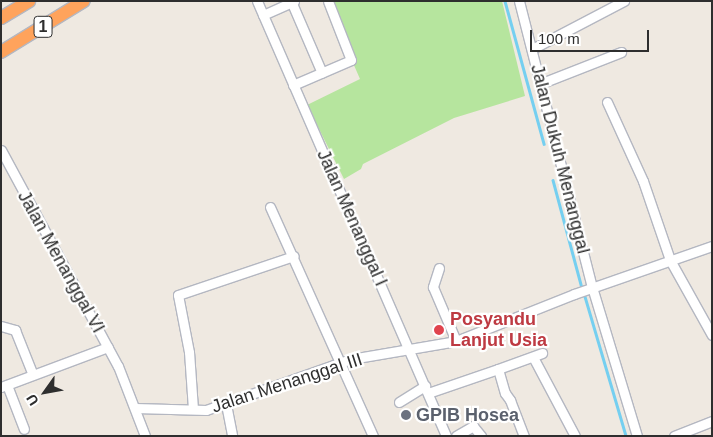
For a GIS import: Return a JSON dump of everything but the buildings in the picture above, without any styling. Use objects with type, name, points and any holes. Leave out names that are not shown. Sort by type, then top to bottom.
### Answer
[{"type":"highway","name":"1","points":[[1,18],[29,1]]},
{"type":"highway","name":"1","points":[[1,52],[84,1]]},
{"type":"street","name":"Jalan Menanggal I","points":[[257,1],[360,233],[408,351],[427,389],[446,436]]},
{"type":"street","points":[[294,85],[352,58],[328,1]]},
{"type":"street","name":"Jalan Dukuh Menanggal","points":[[520,1],[542,84],[588,288],[637,436]]},
{"type":"street","points":[[532,48],[624,1]]},
{"type":"street","points":[[263,15],[292,2],[322,73]]},
{"type":"street","points":[[542,84],[621,52]]},
{"type":"street","points":[[607,102],[643,181],[670,260],[712,335]]},
{"type":"street","name":"Jalan Menanggal VI","points":[[1,150],[108,347],[145,436]]},
{"type":"street","points":[[270,207],[342,362],[373,436]]},
{"type":"street","points":[[588,288],[712,246]]},
{"type":"street","points":[[193,409],[189,352],[178,295],[294,256]]},
{"type":"street","points":[[439,268],[432,287],[456,341]]},
{"type":"street","name":"Jalan Menanggal III","points":[[134,408],[206,410],[226,404],[263,388],[342,362],[456,341],[588,288]]},
{"type":"street","points":[[1,326],[16,330],[33,375]]},
{"type":"street","points":[[24,429],[4,386],[108,347]]},
{"type":"street","points":[[399,402],[427,389],[498,369],[537,355],[575,436]]},
{"type":"street","points":[[498,369],[505,393],[510,400],[524,436]]},
{"type":"street","points":[[226,404],[232,436]]},
{"type":"street","points":[[674,436],[712,421]]},
{"type":"street","points":[[456,436],[472,426],[480,436]]},
{"type":"green space","points":[[326,1],[502,1],[525,96],[454,118],[363,164],[361,169],[344,179],[307,105],[360,79]]},
{"type":"waterway","points":[[505,1],[544,144]]},
{"type":"waterway","points":[[553,180],[582,288]]},
{"type":"waterway","points":[[584,293],[626,436]]},
{"type":"place","name":"Posyandu Lanjut Usia","points":[[439,330]]},
{"type":"place","name":"GPIB Hosea","points":[[406,415]]}]
